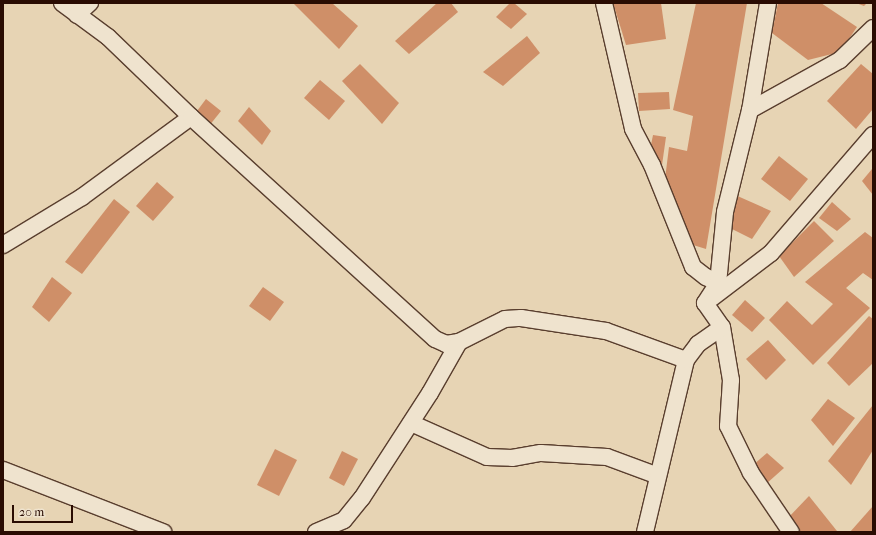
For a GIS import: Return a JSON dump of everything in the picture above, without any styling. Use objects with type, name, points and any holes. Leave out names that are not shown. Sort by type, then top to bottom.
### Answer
[{"type":"street","points":[[62,3],[108,37],[191,117],[435,339],[446,344],[459,342],[505,320],[521,318],[606,331],[686,360]]},
{"type":"street","points":[[77,15],[90,3]]},
{"type":"street","points":[[604,3],[633,129],[652,164],[693,266],[706,277],[718,283]]},
{"type":"street","points":[[705,303],[718,283],[725,212],[750,110],[768,3]]},
{"type":"street","points":[[750,110],[840,60],[873,28]]},
{"type":"street","points":[[3,245],[82,197],[191,117]]},
{"type":"street","points":[[705,303],[770,253],[873,135]]},
{"type":"street","points":[[705,303],[722,328],[731,380],[728,426],[751,473],[792,532]]},
{"type":"street","points":[[645,532],[686,360],[698,344],[722,328]]},
{"type":"street","points":[[316,532],[344,520],[362,498],[411,423],[459,342]]},
{"type":"street","points":[[411,423],[487,457],[512,458],[541,453],[607,457],[658,476]]},
{"type":"street","points":[[3,470],[163,532]]},
{"type":"building","points":[[293,3],[332,3],[358,26],[339,49]]},
{"type":"building","points":[[437,3],[451,3],[458,12],[409,54],[395,41]]},
{"type":"building","points":[[510,3],[514,3],[527,14],[511,29],[496,17]]},
{"type":"building","points":[[613,3],[661,3],[666,39],[626,45]]},
{"type":"building","points":[[696,3],[747,3],[706,249],[690,244],[665,179],[669,147],[687,151],[693,116],[673,110]]},
{"type":"building","points":[[778,3],[821,3],[857,27],[840,52],[808,60],[772,33]]},
{"type":"building","points":[[856,3],[867,3],[864,6]]},
{"type":"building","points":[[527,36],[540,53],[503,86],[483,72]]},
{"type":"building","points":[[360,64],[399,103],[382,124],[342,81]]},
{"type":"building","points":[[861,64],[873,74],[873,109],[856,129],[827,101]]},
{"type":"building","points":[[320,80],[345,101],[329,120],[304,98]]},
{"type":"building","points":[[669,92],[670,109],[639,111],[638,93]]},
{"type":"building","points":[[206,99],[221,111],[209,126],[194,115]]},
{"type":"building","points":[[249,107],[271,131],[262,145],[238,121]]},
{"type":"building","points":[[653,135],[666,137],[662,165],[655,156],[651,145]]},
{"type":"building","points":[[779,156],[808,179],[790,201],[761,179]]},
{"type":"building","points":[[872,169],[873,170],[873,195],[862,181]]},
{"type":"building","points":[[157,182],[174,197],[153,221],[136,206]]},
{"type":"building","points":[[733,194],[771,211],[752,239],[730,228]]},
{"type":"building","points":[[114,199],[130,212],[82,274],[65,262]]},
{"type":"building","points":[[832,202],[851,219],[837,231],[819,218]]},
{"type":"building","points":[[814,221],[834,241],[794,277],[779,256]]},
{"type":"building","points":[[865,232],[873,238],[873,280],[863,273],[846,288],[870,308],[813,365],[769,320],[787,301],[812,325],[833,304],[805,282]]},
{"type":"building","points":[[52,277],[72,293],[49,322],[32,307]]},
{"type":"building","points":[[263,287],[284,302],[270,321],[249,306]]},
{"type":"building","points":[[745,300],[765,318],[752,332],[732,315]]},
{"type":"building","points":[[869,316],[873,319],[873,363],[849,386],[827,363]]},
{"type":"building","points":[[768,340],[786,360],[766,380],[746,359]]},
{"type":"building","points":[[828,399],[855,418],[833,446],[811,420]]},
{"type":"building","points":[[873,405],[873,450],[851,485],[828,461]]},
{"type":"building","points":[[275,449],[297,460],[279,496],[257,485]]},
{"type":"building","points":[[342,451],[358,459],[344,486],[329,478]]},
{"type":"building","points":[[767,453],[784,468],[766,484],[752,466]]},
{"type":"building","points":[[809,496],[837,531],[836,532],[799,532],[787,519]]},
{"type":"building","points":[[873,506],[873,532],[850,532]]}]
